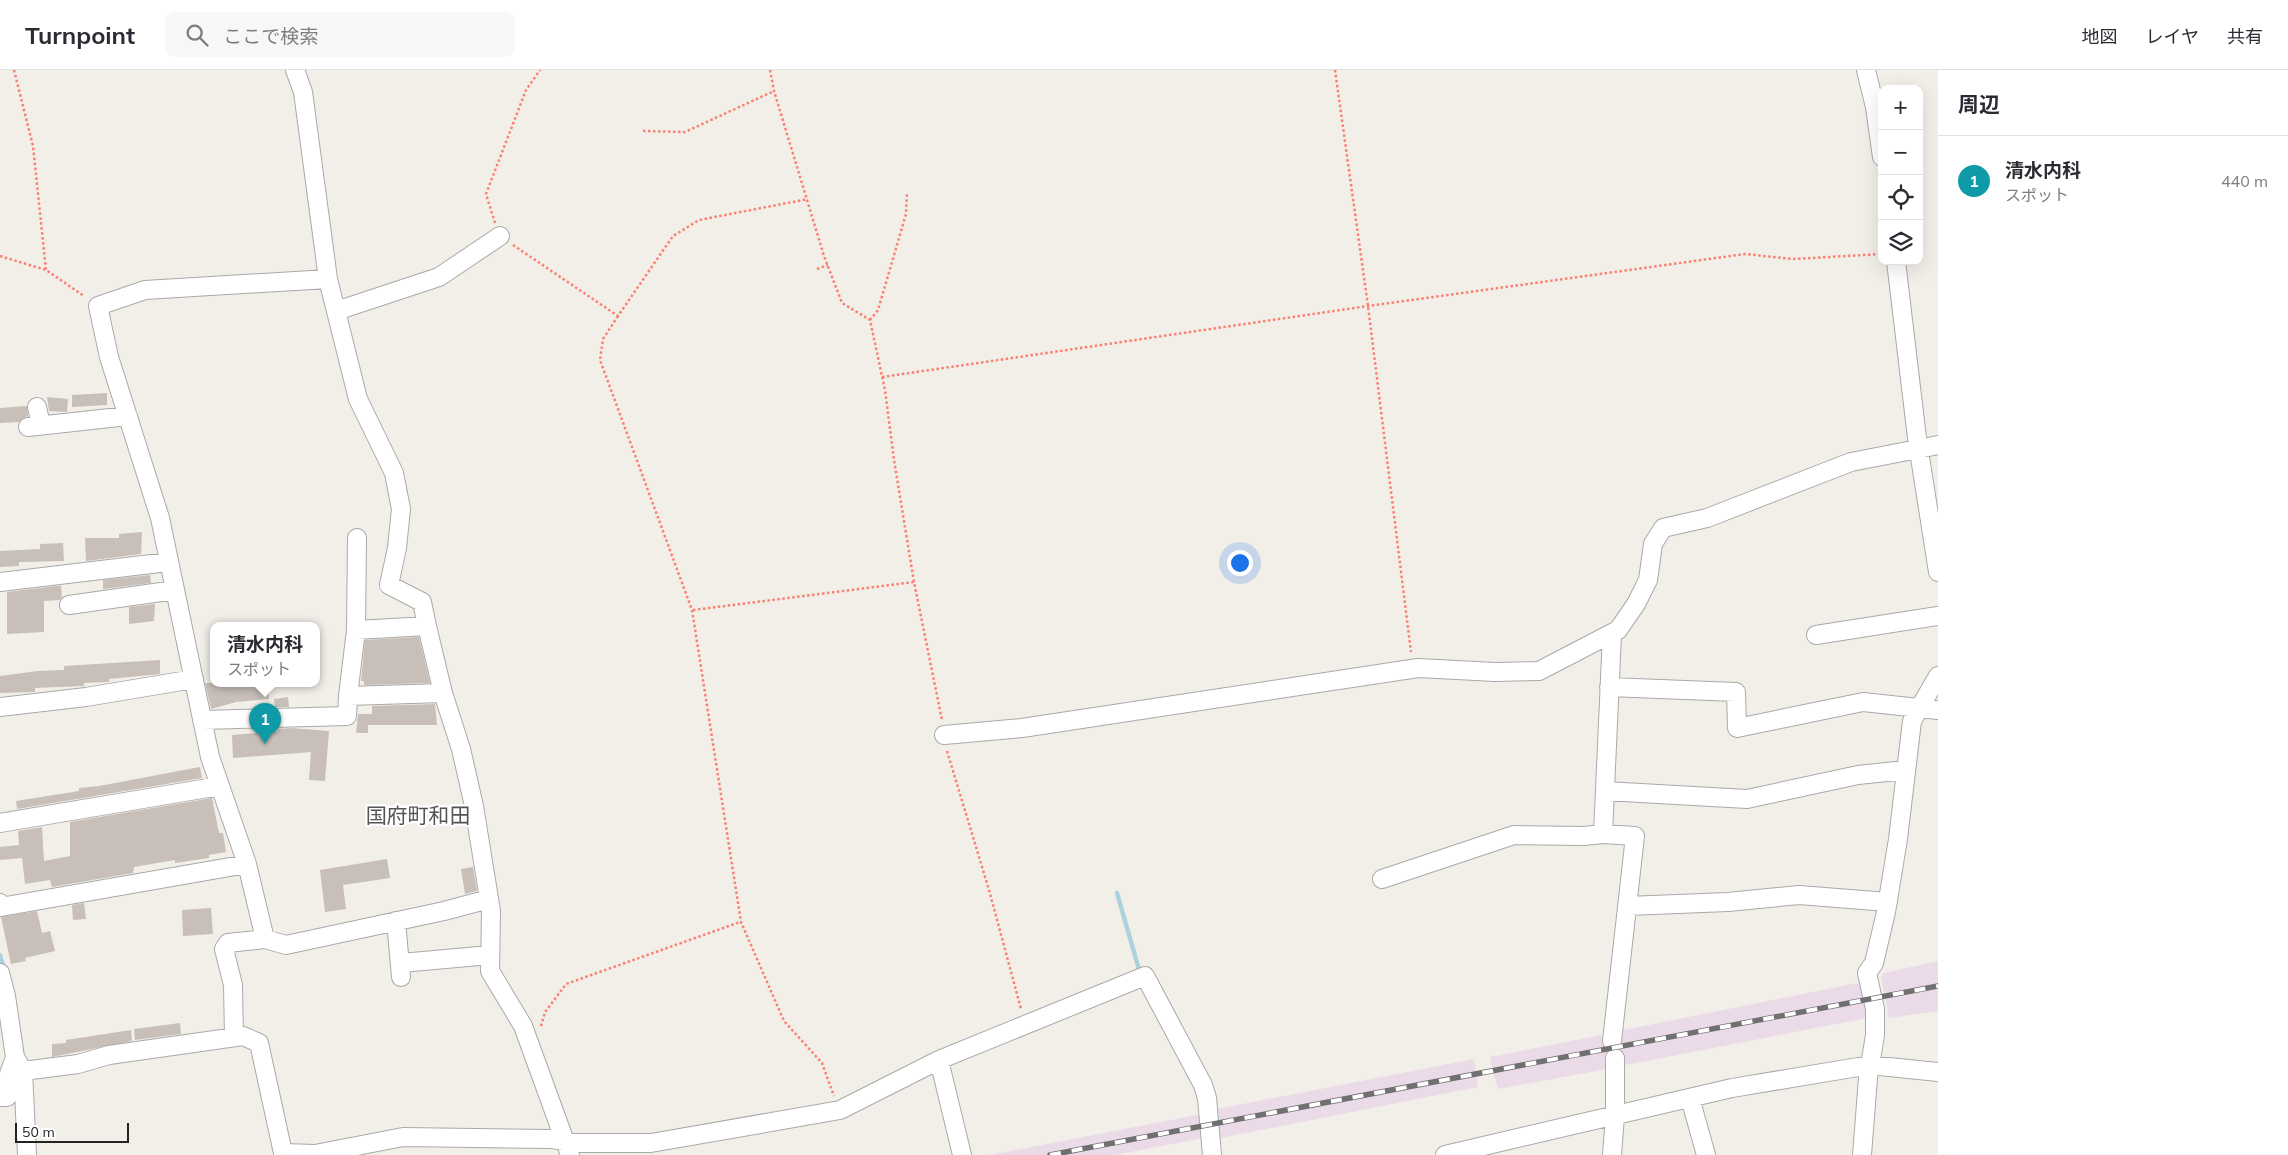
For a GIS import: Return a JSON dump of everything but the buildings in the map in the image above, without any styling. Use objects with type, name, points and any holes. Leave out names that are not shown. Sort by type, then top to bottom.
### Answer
[{"type":"street","points":[[295,70],[303,92],[328,279],[358,399],[394,473],[400,509],[397,548],[389,585],[422,602],[443,693],[461,749],[474,806],[491,911],[490,971],[523,1026],[567,1148]]},
{"type":"street","points":[[1866,70],[1878,130]]},
{"type":"street","points":[[336,311],[439,277],[500,236]]},
{"type":"street","points":[[1896,265],[1918,448],[1938,572]]},
{"type":"street","points":[[265,939],[247,864],[210,757],[160,518],[109,357],[98,306],[145,290],[328,279]]},
{"type":"street","points":[[37,407],[34,426],[128,416]]},
{"type":"street","points":[[944,734],[1022,728],[1413,669],[1539,671],[1618,630],[1636,604],[1648,580],[1653,544],[1663,528],[1707,518],[1851,462],[1938,445]]},
{"type":"street","points":[[202,720],[347,716],[356,630],[357,538]]},
{"type":"street","points":[[0,582],[168,562]]},
{"type":"street","points":[[68,605],[175,590]]},
{"type":"street","points":[[1816,636],[1938,616]]},
{"type":"street","points":[[356,630],[427,626]]},
{"type":"street","points":[[1603,834],[1612,634]]},
{"type":"street","points":[[1862,1155],[1870,1065],[1875,1035],[1875,1009],[1866,973],[1874,963],[1888,902],[1912,722],[1938,676]]},
{"type":"street","points":[[0,707],[86,697],[194,679]]},
{"type":"street","points":[[1610,687],[1736,692],[1738,728],[1863,702],[1938,710]]},
{"type":"street","points":[[348,696],[443,693]]},
{"type":"street","points":[[1605,791],[1747,799],[1858,775],[1906,770]]},
{"type":"street","points":[[0,823],[220,786]]},
{"type":"street","points":[[1382,879],[1514,835],[1584,836],[1603,834],[1635,836],[1612,1041]]},
{"type":"street","points":[[0,903],[1,908],[247,864]]},
{"type":"street","points":[[1627,906],[1728,902],[1799,895],[1888,902]]},
{"type":"street","points":[[234,1037],[233,985],[224,949],[228,944],[265,939],[286,946],[489,899]]},
{"type":"street","points":[[396,921],[401,970],[490,955]]},
{"type":"street","points":[[0,973],[3,996],[19,1064],[27,1155]]},
{"type":"street","points":[[0,1098],[8,1097],[8,1077],[19,1064],[78,1064],[109,1054],[243,1036],[259,1043],[278,1154],[315,1154],[403,1137],[543,1139],[567,1148],[651,1143],[840,1110],[939,1060],[1145,976],[1203,1085],[1207,1098],[1212,1155]]},
{"type":"street","points":[[1612,1155],[1615,1116],[1615,1058]]},
{"type":"street","points":[[939,1060],[962,1155]]},
{"type":"street","points":[[1445,1155],[1732,1088],[1870,1065],[1938,1072]]},
{"type":"street","points":[[1690,1098],[1702,1148],[1706,1155]]},
{"type":"path","points":[[14,70],[33,146],[46,270]]},
{"type":"path","points":[[540,70],[526,90],[486,194],[500,236],[618,316]]},
{"type":"path","points":[[770,70],[774,91],[828,265],[842,303],[870,320],[882,377],[914,582],[947,755],[989,890],[1025,1024]]},
{"type":"path","points":[[1335,70],[1368,306],[1413,669]]},
{"type":"path","points":[[643,131],[685,132],[774,91]]},
{"type":"path","points":[[870,320],[878,310],[906,214],[907,193]]},
{"type":"path","points":[[808,199],[700,220],[673,236],[603,339],[600,360],[692,610],[741,922],[784,1021],[822,1063],[840,1110]]},
{"type":"path","points":[[882,377],[1368,306],[1745,254],[1793,259],[1878,254]]},
{"type":"path","points":[[0,256],[46,270],[98,306]]},
{"type":"path","points":[[817,269],[828,265]]},
{"type":"path","points":[[692,610],[914,582]]},
{"type":"path","points":[[532,1051],[545,1012],[566,984],[741,922]]},
{"type":"shaded area","points":[[1938,961],[1938,1011],[1889,1018],[1881,977],[1884,973]]},
{"type":"shaded area","points":[[1857,983],[1862,986],[1867,1018],[1626,1065],[1623,1057],[1607,1069],[1498,1089],[1493,1071],[1490,1057],[1602,1035],[1604,1042],[1619,1031]]},
{"type":"shaded area","points":[[1474,1059],[1478,1087],[1215,1139],[1212,1110]]},
{"type":"shaded area","points":[[1202,1114],[1203,1138],[1115,1155],[990,1155]]},
{"type":"waterway","points":[[1117,893],[1140,973]]},
{"type":"waterway","points":[[0,955],[4,969]]},
{"type":"railway","points":[[1050,1155],[1938,986]]},
{"type":"place","name":"清水内科","points":[[265,744]]},
{"type":"district","name":"国府町和田","points":[[418,816]]}]
